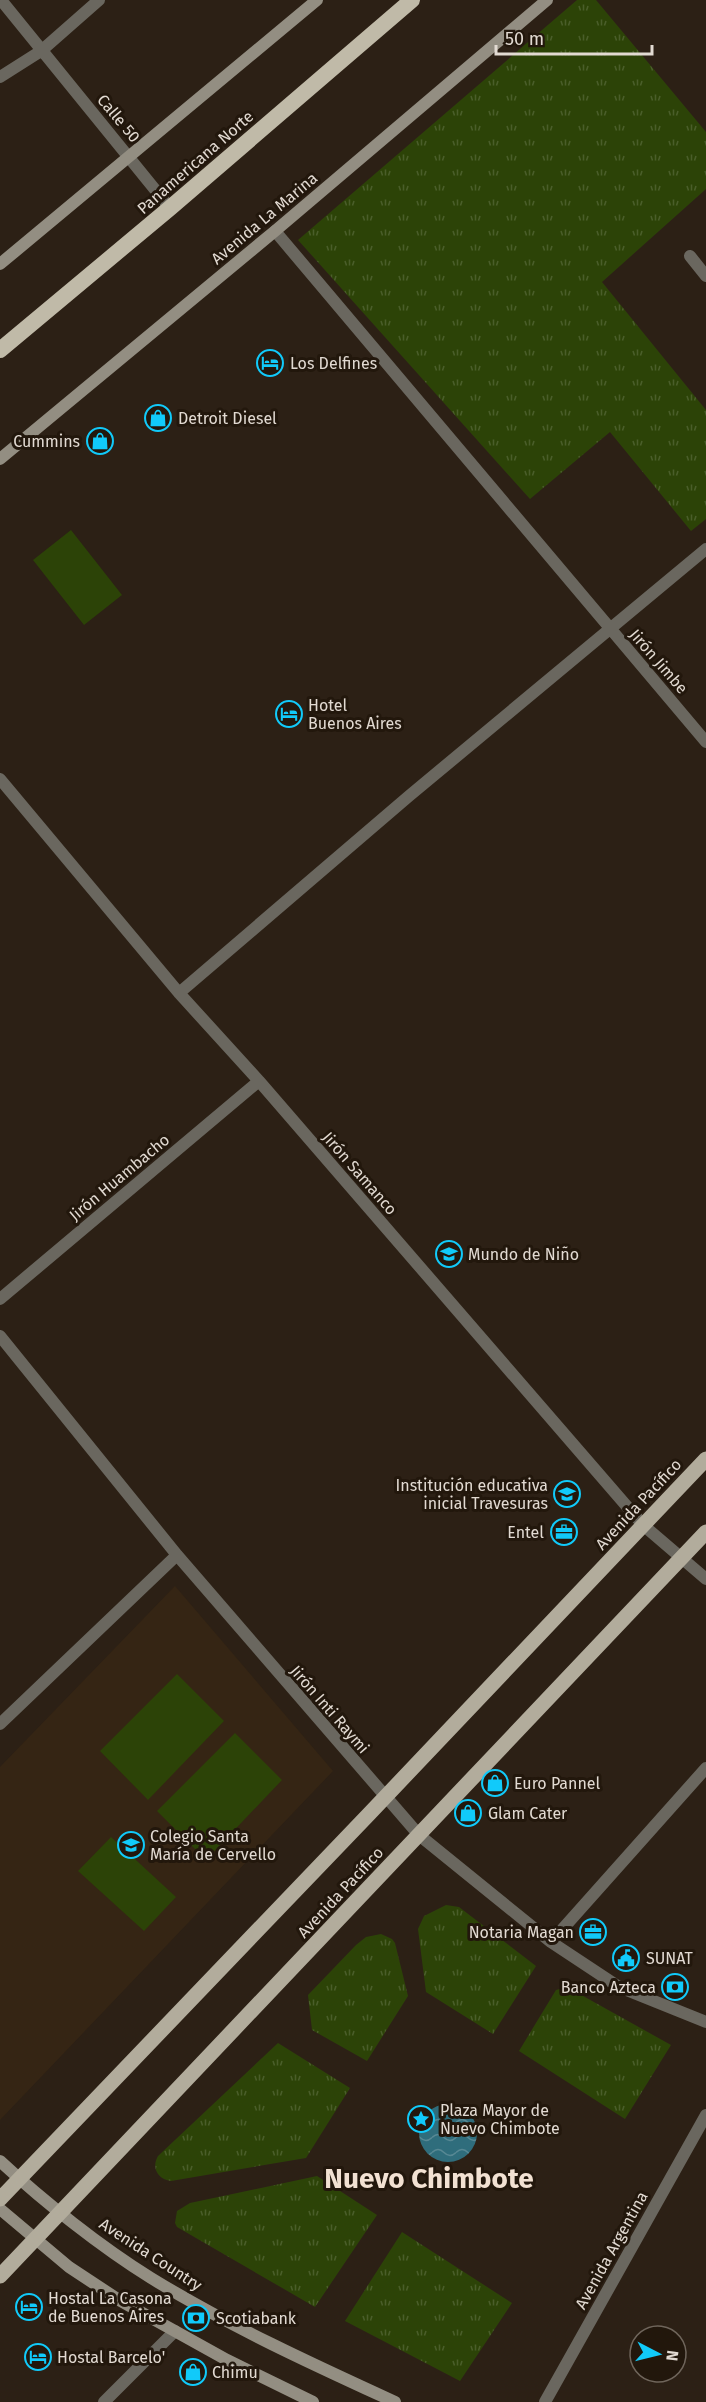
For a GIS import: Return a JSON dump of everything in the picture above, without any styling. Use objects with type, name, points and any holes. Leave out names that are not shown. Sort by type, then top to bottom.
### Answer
[{"type":"highway","name":"Panamericana Norte","points":[[0,350],[170,208],[412,0]]},
{"type":"main road","points":[[0,264],[317,0]]},
{"type":"main road","name":"Avenida La Marina","points":[[0,459],[275,231],[547,0]]},
{"type":"main road","name":"Avenida Pacífico","points":[[0,2199],[706,1459]]},
{"type":"main road","name":"Avenida Pacífico","points":[[0,2276],[706,1532]]},
{"type":"main road","name":"Avenida Country","points":[[0,2161],[19,2179],[150,2277],[288,2353],[395,2402]]},
{"type":"main road","points":[[0,2209],[77,2272],[119,2300],[236,2365],[313,2402]]},
{"type":"street","name":"Calle 50","points":[[1,0],[170,208]]},
{"type":"street","points":[[0,76],[41,51],[99,0]]},
{"type":"street","name":"Jirón Jimbe","points":[[275,231],[706,742]]},
{"type":"street","points":[[690,256],[706,276]]},
{"type":"street","points":[[179,993],[409,796],[706,549]]},
{"type":"street","name":"Jirón Samanco","points":[[0,779],[179,993],[259,1081],[643,1525],[706,1579]]},
{"type":"street","name":"Jirón Huambacho","points":[[0,1299],[259,1081]]},
{"type":"street","name":"Jirón Inti Raymi","points":[[0,1336],[177,1555],[418,1835],[551,1942],[619,1987],[706,2022]]},
{"type":"street","points":[[0,1724],[177,1555]]},
{"type":"street","points":[[551,1942],[706,1768]]},
{"type":"street","name":"Avenida Argentina","points":[[545,2402],[706,2115]]},
{"type":"street","points":[[104,2402],[175,2331]]},
{"type":"shaded area","name":"Colegio Santa María de Cervello","points":[[175,1586],[333,1771],[0,2120],[0,1767]]},
{"type":"green space","points":[[577,0],[596,0],[706,132],[706,189],[602,282],[706,410],[706,519],[691,531],[610,432],[530,499],[298,240]]},
{"type":"green space","points":[[71,530],[122,595],[84,625],[33,560]]},
{"type":"green space","points":[[177,1674],[224,1721],[148,1800],[100,1751]]},
{"type":"green space","points":[[235,1733],[282,1780],[206,1860],[157,1811]]},
{"type":"green space","points":[[111,1837],[176,1897],[144,1931],[78,1871]]},
{"type":"green space","points":[[446,1905],[459,1907],[536,1966],[493,2034],[426,1992],[418,1929],[424,1916]]},
{"type":"green space","points":[[381,1934],[395,1943],[408,1996],[367,2061],[312,2030],[308,1995],[356,1945],[366,1937]]},
{"type":"green space","points":[[567,1987],[671,2045],[625,2119],[519,2051],[556,1990]]},
{"type":"green space","points":[[278,2043],[350,2088],[306,2158],[171,2181],[162,2178],[155,2165],[158,2156]]},
{"type":"green space","points":[[317,2176],[377,2215],[315,2307],[177,2227],[175,2223],[177,2211],[190,2203]]},
{"type":"green space","points":[[402,2232],[512,2303],[460,2381],[345,2321]]},
{"type":"water","points":[[442,2104],[454,2104],[469,2112],[477,2127],[477,2139],[469,2154],[454,2162],[442,2162],[427,2154],[419,2139],[419,2127],[427,2112]]},
{"type":"place","name":"Los Delfines","points":[[270,363]]},
{"type":"place","name":"Detroit Diesel","points":[[158,418]]},
{"type":"place","name":"Cummins","points":[[100,441]]},
{"type":"place","name":"Hotel Buenos Aires","points":[[289,714]]},
{"type":"place","name":"Mundo de Niño","points":[[449,1254]]},
{"type":"place","name":"Institución educativa inicial Travesuras","points":[[567,1494]]},
{"type":"place","name":"Entel","points":[[564,1532]]},
{"type":"place","name":"Euro Pannel","points":[[495,1783]]},
{"type":"place","name":"Glam Cater","points":[[468,1813]]},
{"type":"place","name":"Colegio Santa María de Cervello","points":[[131,1845]]},
{"type":"place","name":"Notaria Magan","points":[[593,1932]]},
{"type":"place","name":"SUNAT","points":[[626,1958]]},
{"type":"place","name":"Banco Azteca","points":[[675,1987]]},
{"type":"place","name":"Plaza Mayor de Nuevo Chimbote","points":[[421,2119]]},
{"type":"place","name":"Hostal La Casona de Buenos Aires","points":[[29,2307]]},
{"type":"place","name":"Scotiabank","points":[[196,2318]]},
{"type":"place","name":"Hostal Barcelo'","points":[[38,2357]]},
{"type":"place","name":"Chimu","points":[[193,2372]]},
{"type":"district","name":"Nuevo Chimbote","points":[[429,2178]]}]
